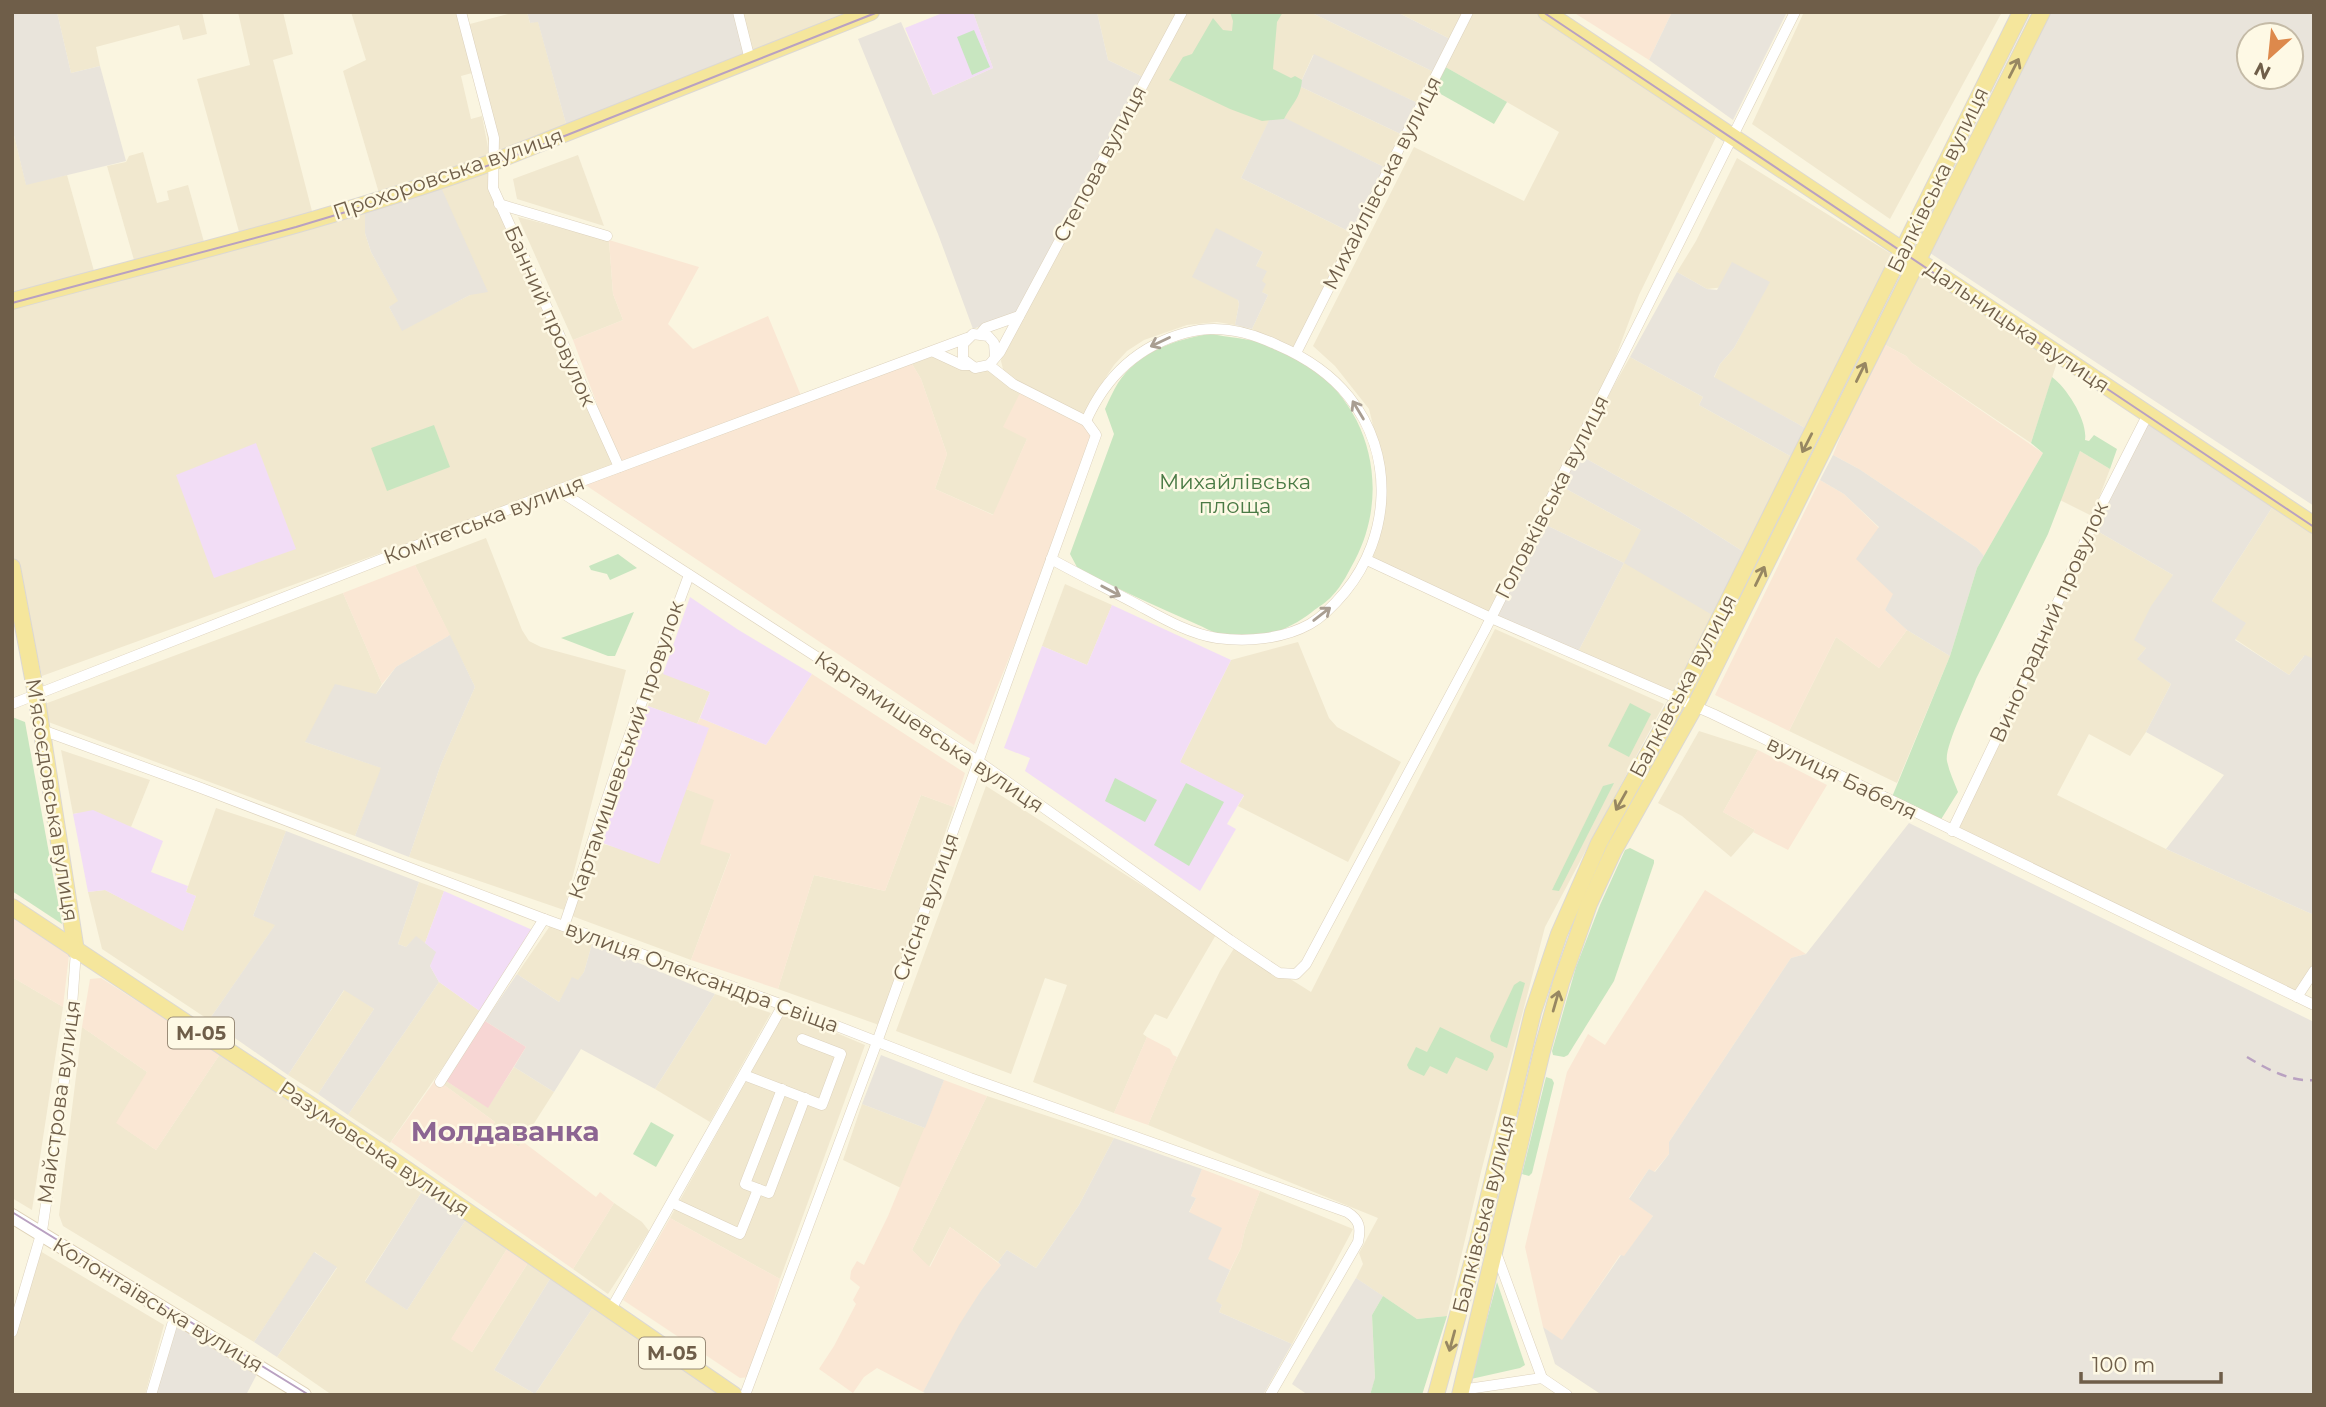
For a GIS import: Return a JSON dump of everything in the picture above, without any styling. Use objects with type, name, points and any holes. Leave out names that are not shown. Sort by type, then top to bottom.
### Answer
[{"type":"main road","name":"Прохоровська вулиця","points":[[12,301],[330,215],[494,162],[872,12]]},
{"type":"main road","name":"Дальницька вулиця","points":[[1546,12],[2314,525]]},
{"type":"main road","name":"Балківська вулиця","points":[[1436,1395],[1478,1241],[1543,977],[1572,901],[1599,843],[1679,699],[2021,12]]},
{"type":"main road","name":"Балківська вулиця","points":[[1460,1392],[1548,1028],[1589,904],[1614,850],[1695,706],[2042,12]]},
{"type":"main road","name":"Мʼясоєдовська вулиця","points":[[12,567],[36,694],[76,951]]},
{"type":"main road","name":"Разумовська вулиця","points":[[12,907],[388,1157],[734,1395]]},
{"type":"main road","name":"Колонтаївська вулиця","points":[[12,1216],[304,1395]]},
{"type":"street","name":"Банний провулок","points":[[460,12],[494,138],[493,188],[619,467]]},
{"type":"street","points":[[738,12],[750,60]]},
{"type":"street","name":"Степова вулиця","points":[[992,361],[1019,316],[1182,12]]},
{"type":"street","name":"Михайлівська вулиця","points":[[1296,353],[1468,12]]},
{"type":"street","name":"Головківська вулиця","points":[[1296,974],[1306,964],[1491,618],[1795,12]]},
{"type":"street","points":[[499,204],[607,236]]},
{"type":"street","points":[[969,365],[963,359],[961,349],[967,338],[981,333],[985,328],[1019,316]]},
{"type":"street","points":[[981,333],[994,343],[992,361],[1013,384],[1086,421],[1104,386],[1118,371],[1139,354],[1168,338],[1217,328],[1262,338],[1296,353],[1333,379],[1350,398],[1367,426],[1376,449],[1382,478],[1380,520],[1367,560],[1333,606],[1310,624],[1282,635],[1248,640],[1215,638],[1179,627],[1051,559]]},
{"type":"street","name":"Комітетська вулиця","points":[[12,704],[558,490],[967,338]]},
{"type":"street","points":[[934,352],[962,365],[980,368],[992,361]]},
{"type":"street","name":"Виноградний провулок","points":[[1952,831],[2009,713],[2098,512],[2148,414]]},
{"type":"street","name":"Cкісна вулиця","points":[[745,1395],[877,1042],[1096,435],[1086,421]]},
{"type":"street","name":"Картамишевська вулиця","points":[[558,490],[978,761],[1230,940],[1279,972],[1296,974]]},
{"type":"street","name":"вулиця Бабеля","points":[[1367,560],[1491,618],[1695,706],[2314,1005]]},
{"type":"street","name":"Картамишевський провулок","points":[[564,926],[617,769],[689,575]]},
{"type":"street","name":"вулиця Олександра Свіща","points":[[42,730],[544,919],[783,1005],[970,1078],[1347,1212],[1360,1224],[1357,1242],[1269,1395]]},
{"type":"street","points":[[440,1082],[544,919]]},
{"type":"street","name":"Майстрова вулиця","points":[[12,1332],[41,1234],[69,1047],[76,951]]},
{"type":"street","points":[[2297,997],[2314,971]]},
{"type":"street","points":[[610,1311],[783,1005]]},
{"type":"street","points":[[744,1075],[822,1105],[841,1054],[802,1039]]},
{"type":"street","points":[[782,1089],[745,1184],[769,1194],[805,1098]]},
{"type":"street","points":[[673,1203],[740,1234],[758,1189]]},
{"type":"street","points":[[1494,1249],[1542,1378],[1567,1395]]},
{"type":"street","points":[[150,1395],[176,1315]]},
{"type":"street","points":[[1460,1392],[1542,1378]]},
{"type":"shaded area","points":[[12,12],[57,12],[71,73],[100,66],[126,161],[26,185],[12,127]]},
{"type":"shaded area","points":[[57,12],[202,12],[207,34],[183,40],[179,25],[96,47],[100,66],[71,73]]},
{"type":"shaded area","points":[[238,12],[283,12],[293,54],[273,60],[314,219],[241,239],[197,79],[250,65]]},
{"type":"shaded area","points":[[351,12],[460,12],[472,73],[461,76],[471,119],[482,116],[491,163],[381,200],[343,71],[366,60]]},
{"type":"shaded area","points":[[516,12],[527,12],[530,23],[538,21],[568,131],[492,162],[466,25]]},
{"type":"shaded area","points":[[527,12],[737,12],[748,58],[568,131],[538,22],[530,23]]},
{"type":"shaded area","points":[[738,12],[864,12],[749,56]]},
{"type":"shaded area","points":[[945,12],[973,12],[993,68],[933,95],[905,28]]},
{"type":"shaded area","points":[[973,12],[1097,12],[1108,60],[1145,78],[1020,311],[973,329],[938,234],[858,39],[901,22],[933,95],[993,68]]},
{"type":"shaded area","points":[[1097,12],[1181,12],[1145,78],[1108,60]]},
{"type":"shaded area","points":[[1184,12],[1310,12],[1436,73],[1420,104],[1313,55],[1299,86],[1405,136],[1388,169],[1273,113],[1241,178],[1354,234],[1295,350],[1252,329],[1268,295],[1262,292],[1262,282],[1256,266],[1263,252],[1216,229],[1239,304],[1235,325],[1217,322],[1187,325],[1144,340],[1127,351],[1114,365],[1104,380],[1086,420],[1014,384],[1004,373],[1001,361],[1004,346]]},
{"type":"shaded area","points":[[1310,12],[1397,12],[1452,40],[1436,73]]},
{"type":"shaded area","points":[[1397,12],[1466,12],[1452,40]]},
{"type":"shaded area","points":[[1469,12],[1542,12],[1716,137],[1639,295],[1597,406],[1490,617],[1368,560],[1380,522],[1386,478],[1369,409],[1335,366],[1313,346],[1414,147],[1524,201],[1559,132],[1442,65]]},
{"type":"shaded area","points":[[1573,12],[1672,12],[1649,60]]},
{"type":"shaded area","points":[[1672,12],[1787,12],[1733,120],[1649,60]]},
{"type":"shaded area","points":[[1804,12],[2002,12],[1890,219],[1752,124]]},
{"type":"shaded area","points":[[2050,12],[2314,12],[2314,506],[1927,251]]},
{"type":"shaded area","points":[[1314,54],[1420,104],[1405,136],[1299,86]]},
{"type":"shaded area","points":[[1273,112],[1388,169],[1354,234],[1241,178]]},
{"type":"shaded area","points":[[12,127],[26,184],[67,175],[96,278],[12,301]]},
{"type":"shaded area","points":[[143,152],[157,203],[169,200],[167,191],[188,185],[206,249],[136,267],[107,166],[126,162],[129,156]]},
{"type":"shaded area","points":[[578,155],[604,226],[517,199],[513,179]]},
{"type":"shaded area","points":[[1737,158],[1893,255],[1807,429],[1714,378],[1720,364],[1734,348],[1769,282],[1707,289],[1677,272],[1696,241]]},
{"type":"shaded area","points":[[489,166],[492,189],[618,467],[42,676],[12,549],[12,302],[365,207],[365,233],[371,252],[399,302],[389,307],[402,330],[470,295],[439,183]]},
{"type":"shaded area","points":[[439,183],[488,292],[470,295],[402,331],[389,307],[398,301],[371,252],[365,233],[365,207]]},
{"type":"shaded area","points":[[518,217],[609,240],[613,294],[623,320],[573,340]]},
{"type":"shaded area","points":[[1216,228],[1263,252],[1256,266],[1267,271],[1262,281],[1266,284],[1262,292],[1268,295],[1252,329],[1235,325],[1238,300],[1192,277]]},
{"type":"shaded area","points":[[609,240],[699,267],[668,324],[693,349],[768,316],[802,398],[620,466],[573,340],[623,320],[613,294]]},
{"type":"shaded area","points":[[1732,262],[1770,282],[1734,348],[1720,364],[1714,377],[1807,429],[1792,457],[1699,405],[1703,397],[1630,357],[1677,272],[1707,289],[1717,290]]},
{"type":"shaded area","points":[[1921,269],[2059,356],[2031,443],[1912,363],[1906,356],[1878,341]]},
{"type":"shaded area","points":[[1878,341],[1906,356],[1912,363],[2043,453],[1984,556],[1977,548],[1859,469],[1833,455]]},
{"type":"shaded area","points":[[937,355],[984,368],[1022,389],[1027,439],[994,515],[935,489],[947,454],[921,379],[912,364]]},
{"type":"shaded area","points":[[1630,357],[1703,397],[1699,405],[1792,457],[1747,554],[1681,512],[1576,453]]},
{"type":"shaded area","points":[[912,364],[921,379],[947,454],[935,489],[993,515],[1027,439],[1003,427],[1022,389],[1086,421],[1096,435],[1087,464],[974,745],[581,482]]},
{"type":"shaded area","points":[[2147,417],[2275,503],[2212,601],[2246,623],[2235,640],[2289,675],[2305,655],[2314,659],[2314,915],[2166,849],[2224,775],[2146,732],[2171,684],[2137,659],[2146,648],[2134,640],[2151,606],[2173,575],[2092,528]]},
{"type":"shaded area","points":[[256,443],[296,549],[214,578],[176,475]]},
{"type":"shaded area","points":[[2080,451],[2110,469],[2092,516],[2060,500]]},
{"type":"shaded area","points":[[1576,453],[1681,512],[1747,554],[1714,616],[1624,563],[1641,530],[1559,485]]},
{"type":"shaded area","points":[[1833,455],[1859,469],[1977,548],[1984,556],[1977,568],[1950,656],[1907,630],[1885,610],[1893,594],[1856,559],[1879,527],[1844,494],[1820,480]]},
{"type":"shaded area","points":[[1820,480],[1844,494],[1879,528],[1894,594],[1885,610],[1907,630],[1879,668],[1836,637],[1789,731],[1715,695]]},
{"type":"shaded area","points":[[1559,485],[1641,530],[1707,611],[1714,616],[1677,697],[1577,654],[1624,563],[1540,522]]},
{"type":"shaded area","points":[[2275,503],[2314,529],[2314,659],[2304,656],[2289,675],[2235,639],[2212,601]]},
{"type":"shaded area","points":[[1540,522],[1624,563],[1577,654],[1492,617]]},
{"type":"shaded area","points":[[2092,528],[2173,575],[2146,648],[2138,658],[2171,684],[2130,756],[2089,734],[2057,795],[2166,849],[2314,915],[2314,963],[2295,993],[1955,830]]},
{"type":"shaded area","points":[[486,538],[522,630],[529,641],[541,647],[626,670],[564,910],[409,857],[441,764],[475,687],[415,565]]},
{"type":"shaded area","points":[[415,565],[450,635],[396,667],[382,684],[343,593]]},
{"type":"shaded area","points":[[1065,584],[1112,605],[1087,665],[1042,646]]},
{"type":"shaded area","points":[[343,593],[382,684],[376,694],[305,742],[382,768],[355,836],[43,720],[42,705]]},
{"type":"shaded area","points":[[690,597],[812,674],[766,745],[700,718],[710,692],[663,674]]},
{"type":"shaded area","points":[[1112,605],[1231,660],[1180,762],[1244,795],[1227,824],[1236,829],[1200,891],[1025,771],[1030,758],[1004,748],[1042,646],[1087,665]]},
{"type":"shaded area","points":[[1495,629],[1664,704],[1545,927],[1481,1172],[1447,1316],[1417,1319],[1356,1278],[1363,1264],[1359,1253],[1378,1218],[1148,1125],[1173,1066],[1220,971],[1236,945],[1311,992]]},
{"type":"shaded area","points":[[1907,630],[1950,656],[1897,783],[1789,731],[1836,637],[1879,668]]},
{"type":"shaded area","points":[[450,635],[475,687],[441,764],[409,857],[355,836],[381,768],[305,742],[335,684],[376,694],[396,667]]},
{"type":"shaded area","points":[[1298,642],[1329,718],[1337,727],[1401,762],[1348,862],[1238,806],[1244,796],[1180,762],[1231,660]]},
{"type":"shaded area","points":[[659,671],[710,692],[697,724],[648,706]]},
{"type":"shaded area","points":[[812,674],[965,773],[954,807],[921,795],[885,891],[814,875],[778,989],[691,960],[731,854],[700,844],[714,800],[686,789],[708,729],[697,724],[700,718],[766,745]]},
{"type":"shaded area","points":[[648,706],[709,728],[659,864],[600,842]]},
{"type":"shaded area","points":[[1699,731],[1758,750],[1723,812],[1755,830],[1731,857],[1682,816],[1658,803]]},
{"type":"shaded area","points":[[61,750],[150,780],[131,827],[73,814]]},
{"type":"shaded area","points":[[1758,750],[1827,785],[1788,850],[1753,832],[1755,830],[1723,812]]},
{"type":"shaded area","points":[[986,786],[1217,933],[1167,1019],[1155,1014],[1143,1034],[1147,1037],[1114,1113],[1033,1082],[1067,985],[1045,978],[1011,1074],[896,1031]]},
{"type":"shaded area","points":[[686,789],[715,799],[731,853],[691,960],[572,916],[595,842],[659,863]]},
{"type":"shaded area","points":[[921,795],[954,807],[879,1025],[778,989],[814,875],[885,891]]},
{"type":"shaded area","points":[[216,808],[286,831],[253,916],[276,924],[209,1020],[102,949],[88,892],[105,890],[183,930],[196,896],[186,892]]},
{"type":"shaded area","points":[[93,810],[163,841],[151,872],[188,886],[186,892],[196,896],[183,931],[105,890],[88,892],[73,814]]},
{"type":"shaded area","points":[[1909,823],[2314,1022],[2314,1395],[1602,1395],[1555,1364],[1543,1327],[1562,1340],[1621,1255],[1624,1256],[1653,1216],[1629,1199],[1649,1169],[1655,1172],[1669,1154],[1669,1142],[1791,958],[1806,954]]},
{"type":"shaded area","points":[[286,831],[419,882],[398,944],[406,947],[416,936],[437,952],[430,966],[439,982],[348,1115],[318,1094],[374,1009],[344,990],[288,1075],[209,1020],[275,925],[253,916]]},
{"type":"shaded area","points":[[419,882],[444,891],[425,943],[416,937],[406,947],[398,944]]},
{"type":"shaded area","points":[[1705,890],[1806,954],[1791,958],[1669,1142],[1669,1154],[1654,1172],[1649,1169],[1629,1198],[1653,1216],[1624,1257],[1620,1255],[1562,1341],[1543,1327],[1525,1247],[1567,1072],[1588,1034],[1605,1045]]},
{"type":"shaded area","points":[[444,891],[537,932],[481,1012],[439,982],[430,966],[436,952],[425,943]]},
{"type":"shaded area","points":[[12,918],[69,955],[63,1007],[12,977]]},
{"type":"shaded area","points":[[550,926],[592,944],[584,972],[578,981],[573,978],[559,1002],[517,974]]},
{"type":"shaded area","points":[[592,944],[715,994],[655,1089],[581,1049],[554,1092],[514,1067],[526,1047],[485,1021],[517,974],[559,1002],[572,977],[578,980],[584,972]]},
{"type":"shaded area","points":[[12,977],[63,1007],[32,1210],[12,1198]]},
{"type":"shaded area","points":[[101,978],[220,1054],[156,1150],[116,1123],[147,1072],[82,1027],[90,979]]},
{"type":"shaded area","points":[[439,982],[481,1012],[390,1143],[348,1115]]},
{"type":"shaded area","points":[[345,989],[374,1009],[318,1094],[288,1075]]},
{"type":"shaded area","points":[[715,994],[771,1013],[710,1122],[655,1089]]},
{"type":"shaded area","points":[[785,1011],[865,1045],[780,1279],[670,1218]]},
{"type":"shaded area","points":[[485,1021],[526,1047],[488,1108],[446,1081]]},
{"type":"shaded area","points":[[82,1027],[147,1072],[124,1128],[156,1150],[220,1054],[421,1193],[365,1281],[407,1310],[469,1215],[510,1244],[452,1338],[472,1352],[531,1258],[553,1274],[494,1370],[535,1394],[596,1303],[732,1395],[332,1395],[277,1357],[337,1268],[315,1252],[254,1342],[63,1226],[59,1215]]},
{"type":"shaded area","points":[[1147,1037],[1170,1049],[1177,1057],[1148,1125],[1114,1113]]},
{"type":"shaded area","points":[[881,1055],[944,1080],[925,1128],[862,1104]]},
{"type":"shaded area","points":[[514,1067],[554,1092],[519,1147],[490,1129],[495,1122],[444,1085],[446,1081],[488,1107]]},
{"type":"shaded area","points":[[436,1079],[495,1122],[490,1129],[519,1147],[522,1141],[596,1197],[600,1192],[614,1203],[573,1269],[391,1142]]},
{"type":"shaded area","points":[[944,1080],[987,1096],[912,1250],[930,1267],[950,1227],[1001,1265],[982,1289],[923,1392],[877,1368],[864,1377],[853,1393],[819,1369],[856,1304],[853,1300],[860,1287],[850,1279],[851,1271],[857,1261],[864,1265],[888,1216]]},
{"type":"shaded area","points":[[987,1096],[1114,1138],[1079,1205],[1036,1268],[1007,1250],[998,1262],[950,1227],[929,1267],[912,1250]]},
{"type":"shaded area","points":[[862,1104],[925,1128],[901,1188],[843,1160]]},
{"type":"shaded area","points":[[1114,1138],[1202,1169],[1191,1196],[1196,1198],[1189,1212],[1222,1228],[1208,1259],[1230,1270],[1216,1301],[1222,1305],[1219,1312],[1292,1344],[1263,1395],[929,1395],[923,1392],[959,1325],[1001,1265],[998,1262],[1007,1250],[1036,1268],[1079,1205]]},
{"type":"shaded area","points":[[1202,1169],[1260,1191],[1241,1248],[1230,1270],[1207,1260],[1189,1213],[1196,1198],[1191,1196]]},
{"type":"shaded area","points":[[1260,1191],[1353,1229],[1292,1344],[1219,1312],[1222,1305],[1215,1302],[1241,1248]]},
{"type":"shaded area","points":[[421,1193],[469,1215],[407,1310],[365,1282]]},
{"type":"shaded area","points":[[614,1203],[642,1222],[649,1231],[608,1294],[573,1269]]},
{"type":"shaded area","points":[[670,1218],[780,1279],[750,1377],[740,1378],[623,1300]]},
{"type":"shaded area","points":[[510,1244],[531,1258],[472,1352],[451,1339]]},
{"type":"shaded area","points":[[40,1251],[164,1325],[145,1395],[12,1395],[12,1345]]},
{"type":"shaded area","points":[[314,1252],[337,1267],[277,1357],[254,1342]]},
{"type":"shaded area","points":[[553,1274],[596,1303],[535,1394],[494,1370]]},
{"type":"shaded area","points":[[1356,1278],[1383,1296],[1372,1315],[1375,1379],[1370,1395],[1308,1395],[1292,1384]]},
{"type":"shaded area","points":[[176,1325],[257,1374],[246,1395],[151,1395]]},
{"type":"green space","points":[[1230,12],[1283,12],[1277,22],[1273,69],[1302,80],[1298,96],[1284,119],[1262,121],[1169,80],[1183,57],[1192,54],[1213,18],[1223,30],[1232,31]]},
{"type":"green space","points":[[974,30],[990,67],[972,75],[957,37]]},
{"type":"green space","points":[[1442,65],[1507,102],[1494,124],[1430,88]]},
{"type":"green space","name":"Михайлівська площа","points":[[1210,334],[1273,346],[1305,364],[1331,385],[1348,406],[1361,429],[1369,454],[1371,508],[1366,534],[1345,578],[1336,592],[1303,618],[1273,633],[1251,638],[1219,635],[1136,597],[1078,569],[1070,554],[1114,434],[1105,409],[1118,383],[1126,372],[1147,355],[1184,339]]},
{"type":"green space","points":[[2052,377],[2075,405],[2083,424],[2085,440],[2089,441],[2094,435],[2117,449],[2110,469],[2080,451],[2048,534],[1976,679],[1953,733],[1947,761],[1958,792],[1940,821],[1892,797],[1950,656],[1977,568],[2043,453],[2031,443]]},
{"type":"green space","points":[[434,425],[450,467],[387,491],[371,448]]},
{"type":"green space","points":[[618,554],[637,568],[610,580],[607,574],[591,570],[589,566]]},
{"type":"green space","points":[[634,612],[615,656],[608,656],[561,638]]},
{"type":"green space","points":[[1630,703],[1651,714],[1629,757],[1608,746]]},
{"type":"green space","points":[[12,717],[25,722],[62,924],[12,891]]},
{"type":"green space","points":[[1115,778],[1157,800],[1145,822],[1105,801]]},
{"type":"green space","points":[[1186,783],[1224,802],[1189,866],[1154,845]]},
{"type":"green space","points":[[1614,783],[1559,891],[1552,890],[1603,786]]},
{"type":"green space","points":[[1630,848],[1654,860],[1654,863],[1614,981],[1568,1055],[1553,1055],[1576,967],[1600,905],[1625,850]]},
{"type":"green space","points":[[1520,981],[1525,983],[1507,1048],[1491,1041],[1490,1036],[1514,985]]},
{"type":"green space","points":[[1440,1027],[1493,1053],[1494,1057],[1487,1071],[1456,1057],[1447,1074],[1430,1066],[1424,1076],[1409,1069],[1407,1065],[1416,1047],[1427,1052]]},
{"type":"green space","points":[[1546,1077],[1554,1083],[1532,1173],[1529,1176],[1522,1174]]},
{"type":"green space","points":[[651,1122],[674,1135],[656,1167],[633,1154]]},
{"type":"green space","points":[[1497,1282],[1525,1365],[1471,1379]]},
{"type":"green space","points":[[1383,1296],[1417,1319],[1447,1316],[1422,1395],[1370,1395],[1375,1378],[1372,1315]]},
{"type":"tram line","points":[[12,303],[296,227],[432,186],[878,12]]},
{"type":"tram line","points":[[1543,12],[2314,527]]},
{"type":"tram line","points":[[12,1212],[309,1395]]},
{"type":"railway","points":[[2247,1057],[2288,1077],[2314,1080]]},
{"type":"district","name":"Молдаванка","points":[[505,1131]]}]
